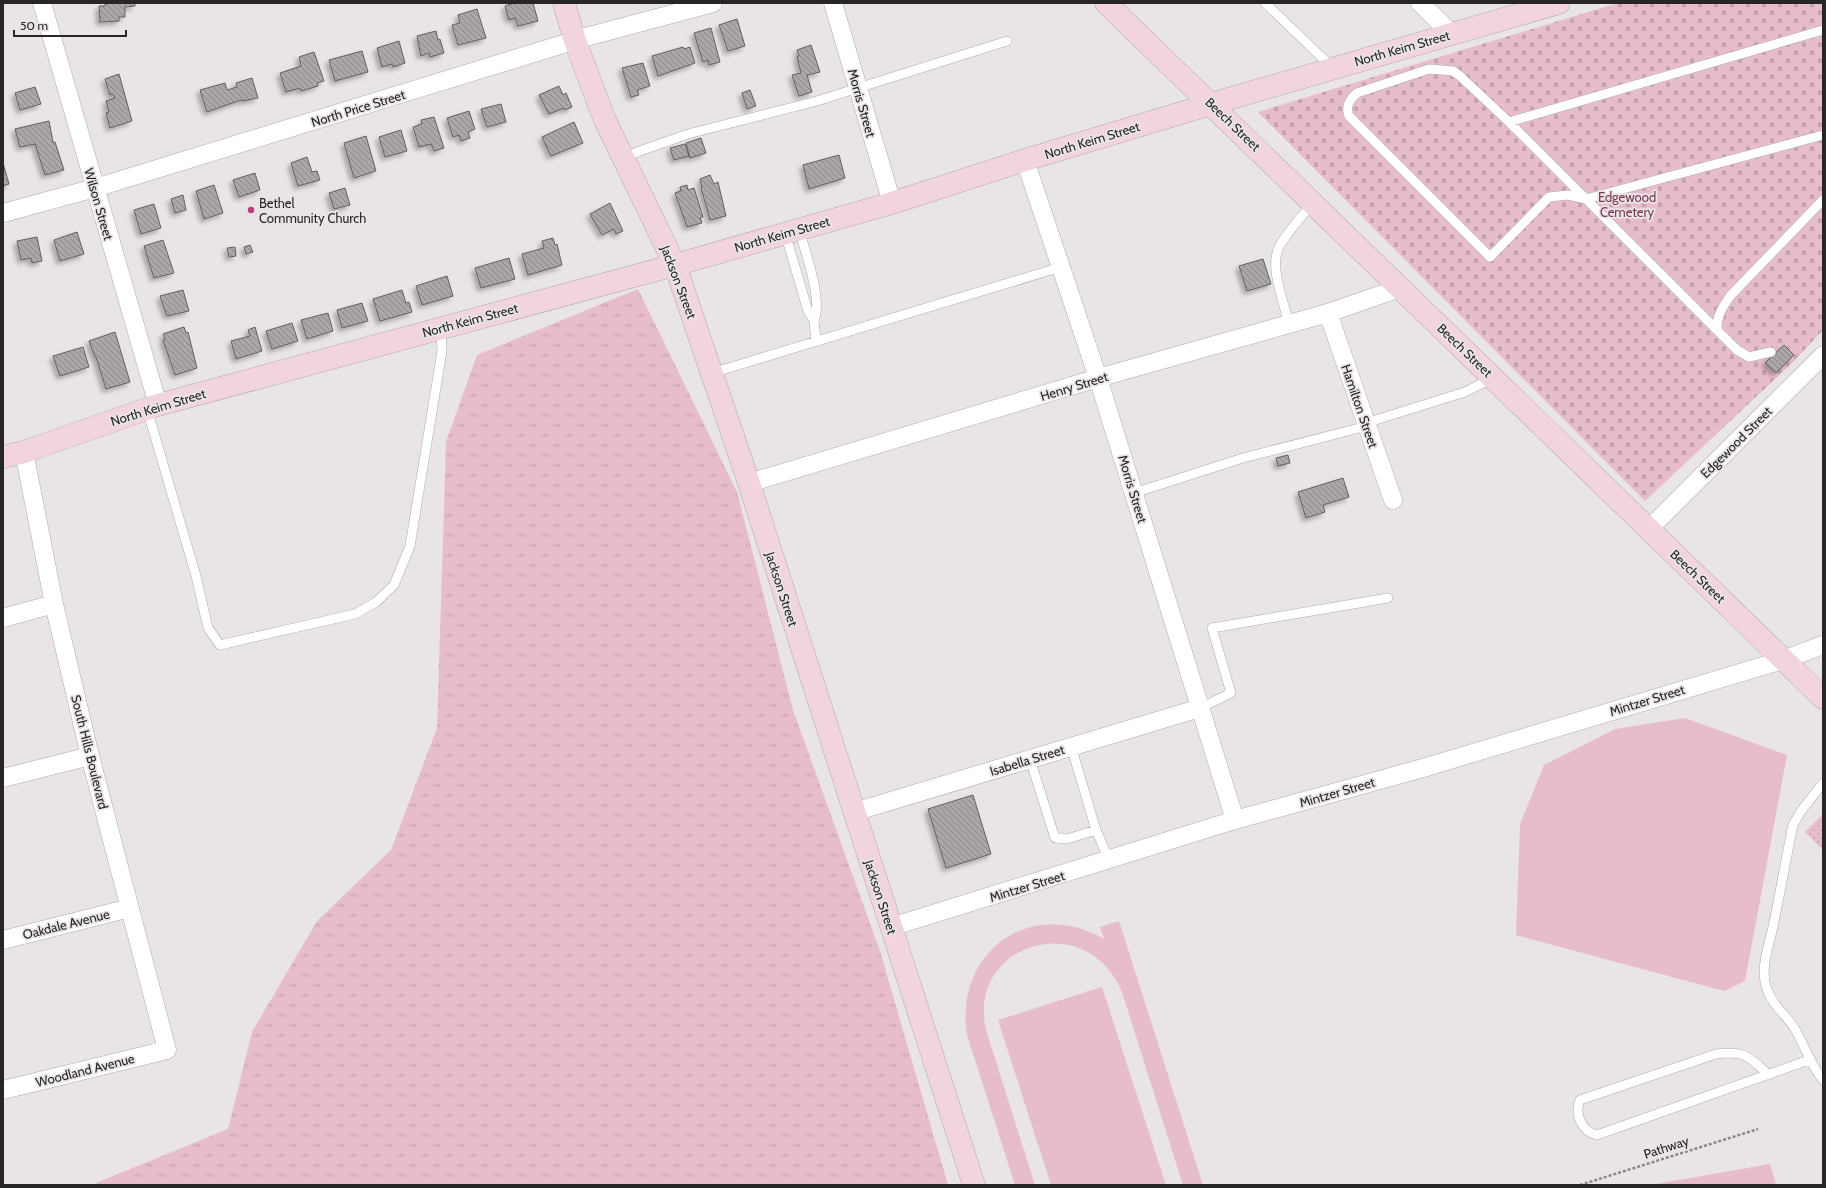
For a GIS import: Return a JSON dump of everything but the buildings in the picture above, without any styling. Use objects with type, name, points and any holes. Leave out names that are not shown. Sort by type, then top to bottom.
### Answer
[{"type":"street","name":"Wilson Street","points":[[42,3],[95,188],[152,407]]},
{"type":"street","name":"Jackson Street","points":[[564,3],[575,41],[604,118],[675,265],[748,483],[974,1185]]},
{"type":"street","name":"North Price Street","points":[[3,213],[95,188],[575,41],[713,3]]},
{"type":"street","name":"Morris Street","points":[[833,3],[892,203]]},
{"type":"street","name":"Beech Street","points":[[1106,3],[1823,698]]},
{"type":"street","points":[[1420,3],[1452,34]]},
{"type":"street","name":"North Keim Street","points":[[3,457],[24,452],[152,407],[675,265],[892,203],[1025,160],[1452,34],[1512,13],[1559,3]]},
{"type":"street","name":"Morris Street","points":[[1025,160],[1098,378],[1235,820]]},
{"type":"street","name":"Henry Street","points":[[748,483],[1098,378],[1328,313],[1400,288]]},
{"type":"street","name":"Hamilton Street","points":[[1328,313],[1393,500]]},
{"type":"street","name":"Edgewood Street","points":[[1649,529],[1821,362]]},
{"type":"street","name":"South Hills Boulevard","points":[[24,452],[54,604],[90,756],[167,1050]]},
{"type":"street","points":[[3,618],[54,604]]},
{"type":"street","name":"Mintzer Street","points":[[891,928],[1235,820],[1423,768],[1783,660],[1823,645]]},
{"type":"street","name":"Isabella Street","points":[[854,812],[1200,708]]},
{"type":"street","points":[[3,778],[90,756]]},
{"type":"street","name":"Oakdale Avenue","points":[[3,940],[130,908]]},
{"type":"street","name":"Woodland Avenue","points":[[3,1090],[167,1050]]},
{"type":"lane","points":[[1265,3],[1333,68]]},
{"type":"lane","points":[[1509,122],[1823,30]]},
{"type":"lane","points":[[623,157],[688,134],[818,100],[1007,41]]},
{"type":"lane","points":[[1771,352],[1749,357],[1737,350],[1586,199],[1509,122],[1453,71],[1429,69],[1357,93],[1350,99],[1347,111],[1349,116],[1490,257],[1549,197],[1568,195],[1586,199],[1823,135]]},
{"type":"lane","points":[[1717,330],[1717,322],[1721,310],[1730,296],[1823,200]]},
{"type":"lane","points":[[1289,324],[1276,271],[1276,260],[1280,246],[1313,203]]},
{"type":"lane","points":[[792,231],[817,299],[817,312],[814,320],[816,342]]},
{"type":"lane","points":[[792,231],[808,311],[814,320]]},
{"type":"lane","points":[[712,373],[1061,267]]},
{"type":"lane","points":[[152,407],[208,628],[220,645],[356,614],[376,602],[394,585],[410,546],[442,351],[440,328]]},
{"type":"lane","points":[[1134,493],[1243,458],[1367,425],[1465,392],[1493,377]]},
{"type":"lane","points":[[1200,708],[1231,693],[1212,628],[1388,598]]},
{"type":"lane","points":[[1072,746],[1096,830],[1109,860]]},
{"type":"lane","points":[[1030,759],[1055,838],[1067,839],[1096,830]]},
{"type":"lane","points":[[1823,783],[1801,811],[1793,825],[1773,927],[1766,954],[1764,972],[1768,992],[1779,1010],[1794,1028],[1809,1060],[1823,1080]]},
{"type":"lane","points":[[1769,1075],[1748,1056],[1733,1052],[1716,1054],[1580,1100],[1577,1105],[1582,1127],[1588,1133],[1597,1135],[1769,1075],[1809,1060]]},
{"type":"path","name":"Pathway","points":[[1580,1185],[1758,1129]]},
{"type":"green space","name":"Edgewood Cemetery","points":[[1618,3],[1823,3],[1823,330],[1793,362],[1645,501],[1258,112]]},
{"type":"green space","points":[[638,289],[737,492],[793,710],[880,951],[948,1185],[91,1185],[228,1129],[252,1032],[317,921],[391,850],[437,728],[446,442],[477,355]]},
{"type":"green space","points":[[1685,718],[1787,755],[1745,981],[1724,991],[1516,935],[1520,824],[1544,765],[1615,729]]},
{"type":"green space","points":[[1823,814],[1823,850],[1805,832]]},
{"type":"green space","points":[[1119,921],[1203,1185],[1183,1185],[1122,992],[1105,965],[1083,950],[1058,944],[1033,946],[1011,958],[994,976],[985,1000],[986,1030],[1035,1185],[1015,1185],[967,1035],[966,1005],[973,979],[985,957],[1003,940],[1025,929],[1050,924],[1077,927],[1104,939],[1100,927]]},
{"type":"green space","points":[[1102,987],[1166,1185],[1051,1185],[998,1020]]},
{"type":"green space","points":[[1770,1164],[1776,1185],[1650,1185]]},
{"type":"place","name":"Bethel Community Church","points":[[251,210]]}]
